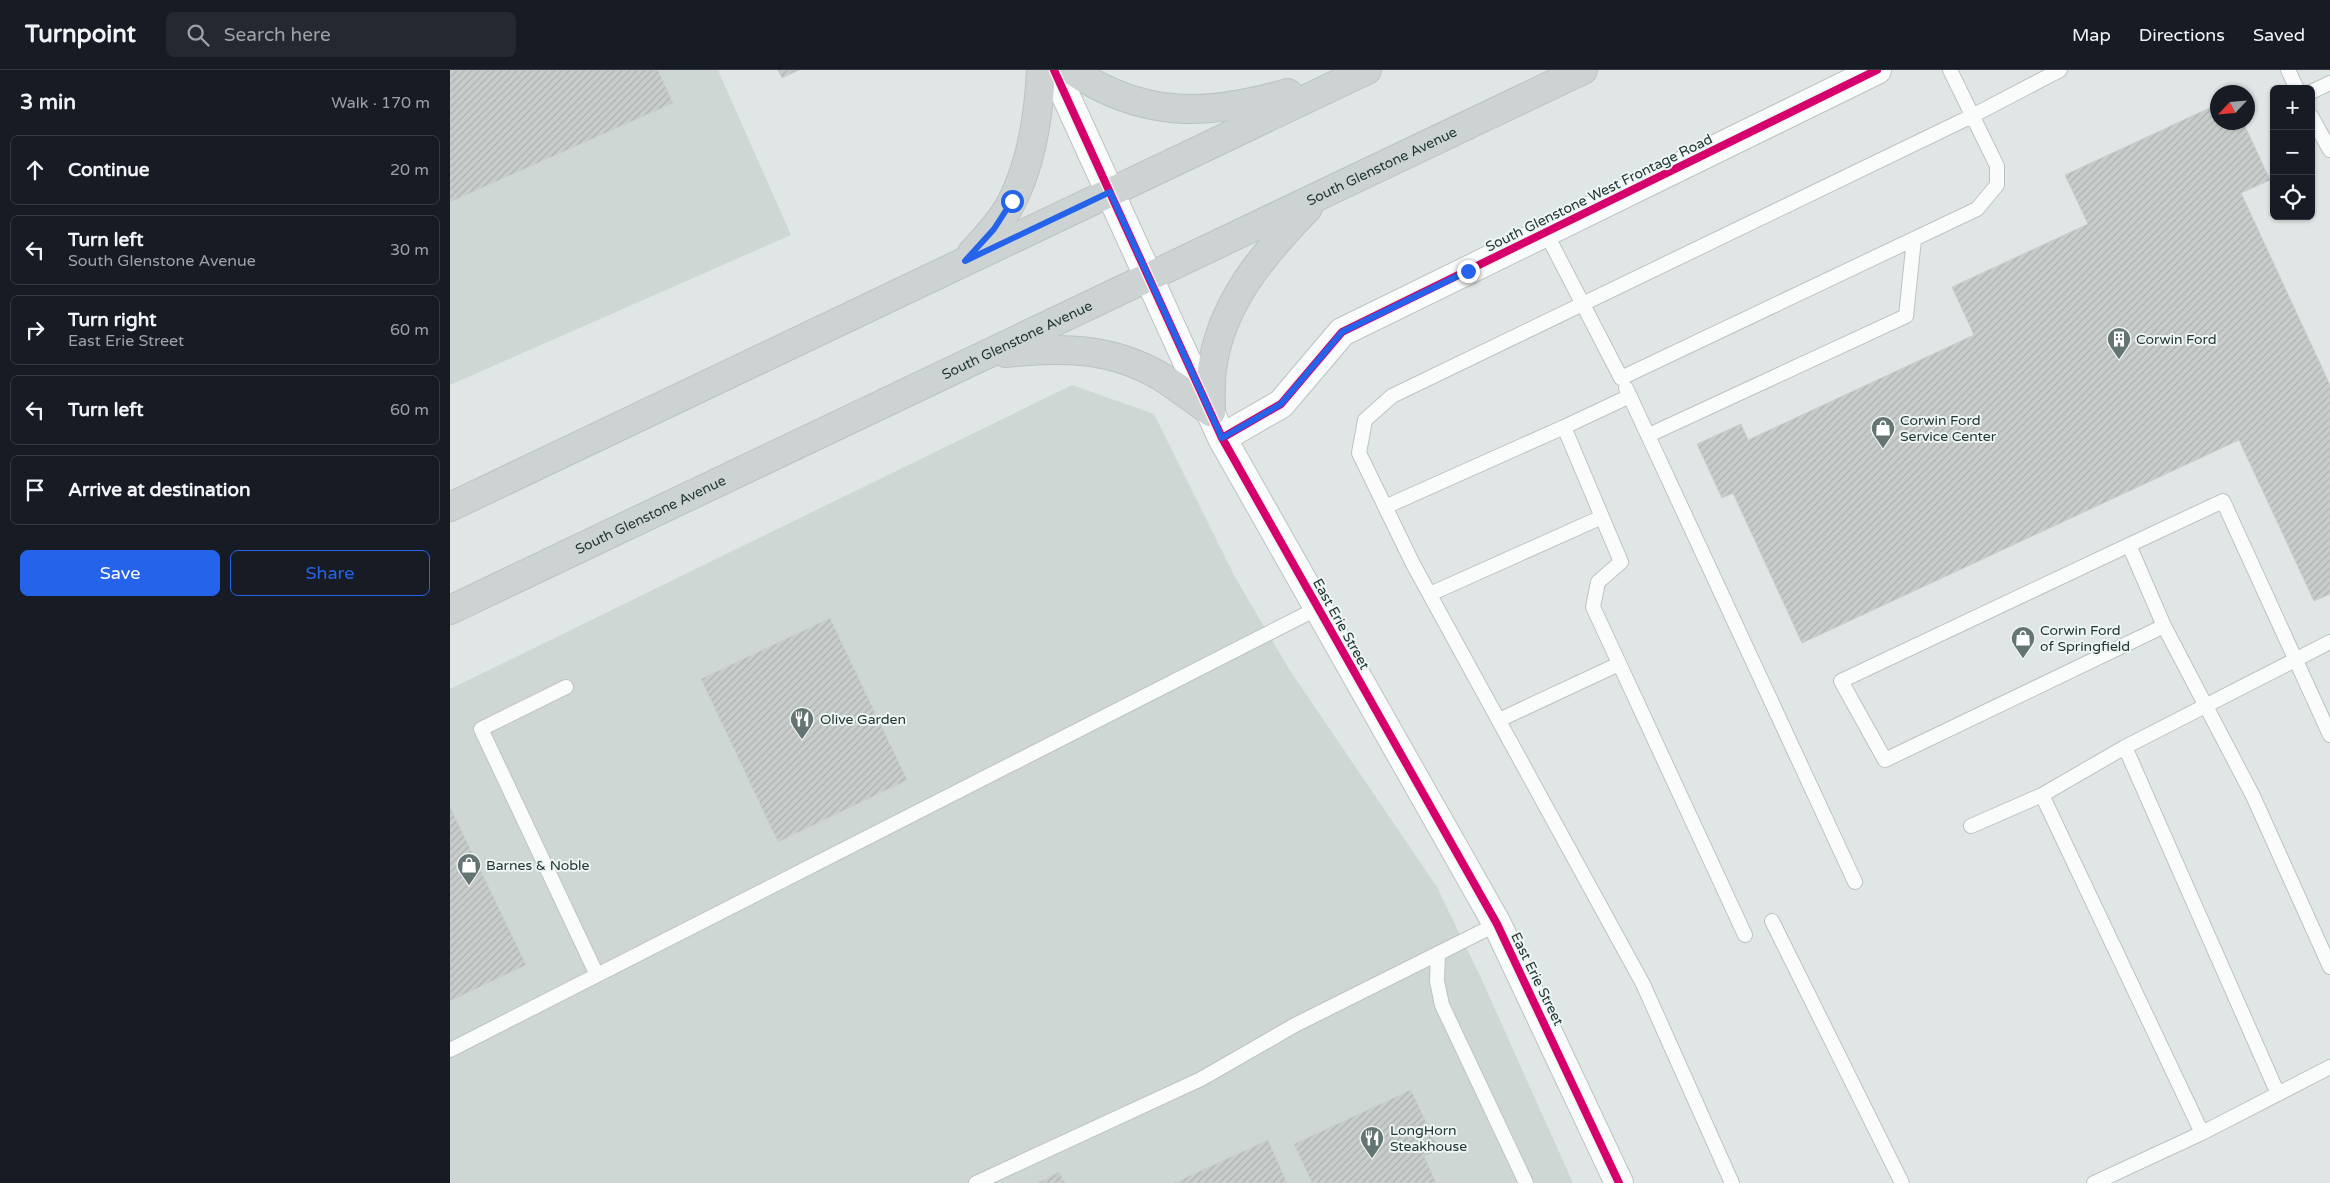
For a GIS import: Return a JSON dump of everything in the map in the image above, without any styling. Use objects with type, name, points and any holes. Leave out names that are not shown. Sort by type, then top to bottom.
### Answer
[{"type":"main road","points":[[965,261],[994,229],[1012,201],[1033,135],[1040,99],[1041,70]]},
{"type":"main road","points":[[1071,70],[1099,87],[1129,99],[1169,108],[1202,110],[1236,107],[1362,72]]},
{"type":"main road","name":"South Glenstone Avenue","points":[[450,610],[1583,70]]},
{"type":"main road","points":[[450,507],[1362,72]]},
{"type":"main road","points":[[1211,412],[1212,369],[1231,308],[1248,277],[1265,254],[1319,197]]},
{"type":"main road","points":[[987,354],[1071,349],[1104,354],[1133,363],[1160,376],[1211,412]]},
{"type":"street","name":"East Erie Street","points":[[1054,70],[1222,438],[1497,924],[1618,1183]]},
{"type":"street","name":"South Glenstone West Frontage Road","points":[[1222,438],[1281,404],[1342,332],[1877,70]]},
{"type":"lane","points":[[1622,378],[1977,209],[1997,185],[1997,166],[1950,70]]},
{"type":"lane","points":[[1732,1183],[1643,984],[1430,594],[1359,453],[1365,420],[1392,396],[1972,116],[2060,70]]},
{"type":"lane","points":[[2288,70],[2295,85]]},
{"type":"lane","points":[[2315,90],[2330,83]]},
{"type":"lane","points":[[2315,123],[2330,150]]},
{"type":"lane","points":[[1546,233],[1622,378],[1855,882]]},
{"type":"lane","points":[[1649,435],[1906,316],[1914,239]]},
{"type":"lane","points":[[1386,507],[1630,396]]},
{"type":"lane","points":[[1564,427],[1621,562],[1598,582],[1593,607],[1745,935]]},
{"type":"lane","points":[[2164,626],[1884,760],[1841,681],[2222,501],[2330,735]]},
{"type":"lane","points":[[1430,594],[1602,517]]},
{"type":"lane","points":[[2129,545],[2164,626],[2253,796],[2330,967]]},
{"type":"lane","points":[[450,1050],[1318,608]]},
{"type":"lane","points":[[1971,826],[2042,795],[2125,747],[2330,642]]},
{"type":"lane","points":[[1499,720],[1619,664]]},
{"type":"lane","points":[[566,687],[481,729],[597,975]]},
{"type":"lane","points":[[2125,747],[2278,1094]]},
{"type":"lane","points":[[2042,795],[2202,1133]]},
{"type":"lane","points":[[1772,922],[1902,1183]]},
{"type":"lane","points":[[976,1183],[1201,1079],[1295,1025],[1497,924]]},
{"type":"lane","points":[[1438,954],[1437,981],[1442,1005],[1526,1183]]},
{"type":"lane","points":[[2094,1183],[2202,1133],[2330,1068]]},
{"type":"shaded area","points":[[450,70],[718,70],[791,235],[450,385]]},
{"type":"shaded area","points":[[1072,385],[1154,414],[1235,577],[1289,669],[1437,887],[1481,978],[1573,1183],[450,1183],[450,689]]},
{"type":"building","points":[[450,70],[658,70],[673,103],[450,202]]},
{"type":"building","points":[[778,70],[799,70],[782,78]]},
{"type":"building","name":"Corwin Ford","points":[[2210,108],[2210,130],[2247,130],[2270,180],[2241,193],[2330,385],[2330,594],[2314,601],[2239,440],[1802,643],[1733,493],[1722,498],[1697,444],[1741,424],[1748,440],[1974,335],[1952,287],[2088,224],[2065,175]]},
{"type":"building","points":[[830,618],[907,780],[778,842],[701,679]]},
{"type":"building","name":"Barnes & Noble","points":[[450,807],[526,965],[450,1001]]},
{"type":"building","points":[[1411,1090],[1439,1150],[1424,1156],[1436,1183],[1312,1183],[1294,1144]]},
{"type":"building","points":[[1268,1140],[1287,1183],[1174,1183]]},
{"type":"building","points":[[1059,1172],[1065,1183],[1037,1183]]},
{"type":"cycle path","points":[[1054,70],[1222,438],[1497,924],[1619,1183]]},
{"type":"cycle path","points":[[1222,438],[1281,404],[1342,332],[1877,70]]},
{"type":"place","name":"Corwin Ford","points":[[2119,360]]},
{"type":"place","name":"Corwin Ford Service Center","points":[[1883,449]]},
{"type":"place","name":"Corwin Ford of Springfield","points":[[2023,659]]},
{"type":"place","name":"Olive Garden","points":[[802,740]]},
{"type":"place","name":"Barnes & Noble","points":[[469,886]]},
{"type":"place","name":"LongHorn Steakhouse","points":[[1372,1159]]},
{"type":"route","points":[[1012,201],[994,229],[965,261],[1110,192],[1222,438],[1281,404],[1342,332],[1468,271]]}]
